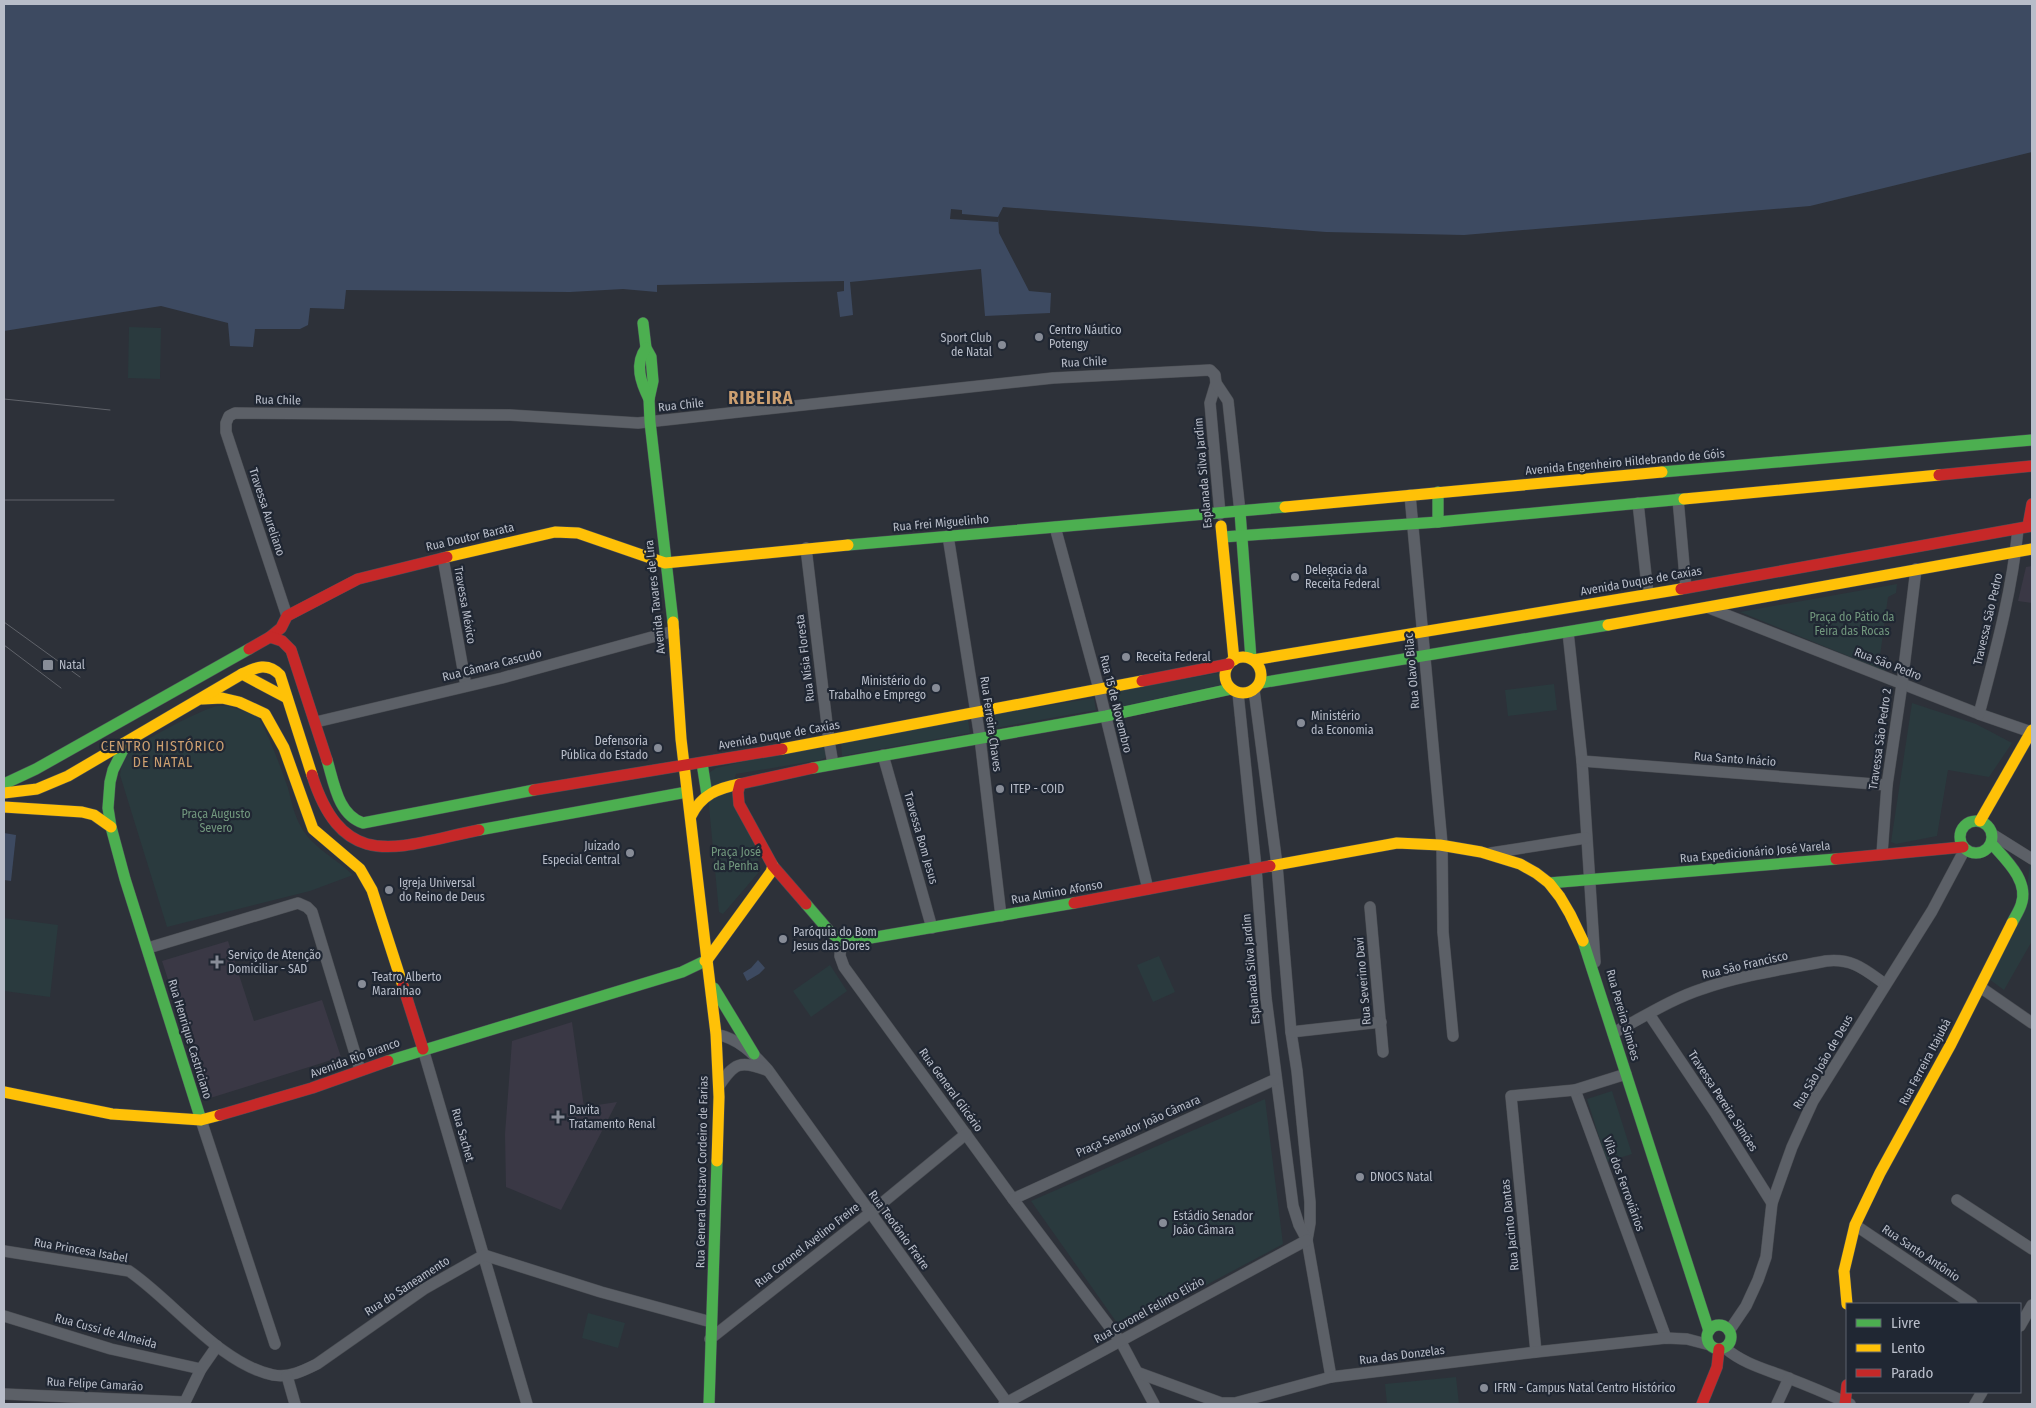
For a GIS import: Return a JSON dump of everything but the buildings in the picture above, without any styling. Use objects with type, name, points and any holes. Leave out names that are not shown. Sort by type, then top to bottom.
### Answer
[{"type":"street","name":"Avenida Tavares de Lira","points":[[642,323],[646,348],[640,357],[641,382],[649,399],[665,563],[674,631],[687,792]]},
{"type":"street","name":"Rua Chile","points":[[228,416],[235,413],[510,414],[650,422],[1053,378],[1210,370],[1215,375],[1216,383]]},
{"type":"street","points":[[691,816],[695,805],[707,795],[728,786],[739,788],[833,764],[1106,716],[1234,691],[1249,693],[1257,687],[1261,670],[1252,659],[1240,512],[1228,401],[1216,383]]},
{"type":"street","name":"Esplanada Silva Jardim","points":[[1216,383],[1210,403],[1223,537],[1232,662]]},
{"type":"street","name":"Travessa Aureliano","points":[[228,416],[226,432],[286,616]]},
{"type":"street","name":"Avenida Engenheiro Hildebrando de Góis","points":[[1665,486],[1678,499],[1835,471],[2032,440]]},
{"type":"street","name":"Avenida Engenheiro Hildebrando de Góis","points":[[1223,537],[1438,522],[1586,494],[1835,471],[2032,466]]},
{"type":"street","name":"Avenida Engenheiro Hildebrando de Góis","points":[[1220,514],[1438,492],[1586,494],[1638,503],[1665,486]]},
{"type":"street","points":[[1438,492],[1438,522]]},
{"type":"street","name":"Rua Olavo Bilac","points":[[1410,495],[1442,844]]},
{"type":"street","points":[[1678,499],[1686,588]]},
{"type":"street","points":[[1638,503],[1648,594]]},
{"type":"street","name":"Travessa São Pedro","points":[[1979,714],[2003,619],[2016,552],[2026,527],[2032,504]]},
{"type":"street","name":"Rua Frei Miguelinho","points":[[665,563],[806,548],[1220,514]]},
{"type":"street","name":"Rua 15 de Novembro","points":[[1055,527],[1106,716],[1148,889]]},
{"type":"street","name":"Avenida Duque de Caxias","points":[[1257,687],[1422,632],[1686,588],[2026,527]]},
{"type":"street","name":"Rua Doutor Barata","points":[[286,616],[358,579],[384,571],[508,544],[543,534],[566,532],[616,545],[665,563]]},
{"type":"street","name":"Rua Ferreira Chaves","points":[[948,536],[980,738],[1001,916]]},
{"type":"street","name":"Rua Nísia Floresta","points":[[806,548],[833,764]]},
{"type":"street","name":"Avenida Duque de Caxias","points":[[1252,659],[1425,656],[2032,550]]},
{"type":"street","name":"Travessa México","points":[[443,558],[466,686]]},
{"type":"street","name":"Travessa São Pedro 2","points":[[1882,854],[1887,784],[1916,569]]},
{"type":"street","name":"Rua São Pedro","points":[[1707,607],[1979,714],[2032,731]]},
{"type":"street","points":[[4,784],[36,769],[270,637],[281,628],[286,616]]},
{"type":"street","name":"Rua Câmara Cascudo","points":[[316,722],[466,686],[674,631]]},
{"type":"street","name":"Rua Pereira Simões","points":[[1568,632],[1582,761],[1588,881],[1596,980],[1702,1305],[1717,1338]]},
{"type":"street","points":[[270,637],[278,638],[285,642],[291,650],[316,722]]},
{"type":"street","points":[[1234,691],[1225,676],[1232,662],[1242,657],[1252,659]]},
{"type":"street","name":"Avenida Duque de Caxias","points":[[316,722],[341,804],[347,814],[354,820],[363,823],[535,790],[829,741],[1232,662]]},
{"type":"street","points":[[4,793],[16,793],[43,788],[68,776],[242,674],[264,665],[271,667],[280,675],[318,792],[338,828],[352,839],[366,846],[388,848],[532,819],[687,792]]},
{"type":"street","points":[[242,674],[287,698]]},
{"type":"street","name":"Esplanada Silva Jardim","points":[[1257,687],[1277,864],[1291,1032],[1297,1071],[1310,1202],[1310,1223],[1307,1240]]},
{"type":"street","name":"Esplanada Silva Jardim","points":[[1234,691],[1256,868],[1266,998],[1293,1206],[1307,1240],[1332,1377]]},
{"type":"street","name":"Rua Sachet","points":[[199,699],[222,698],[239,702],[265,714],[284,748],[313,829],[321,838],[360,869],[372,890],[423,1049],[527,1404]]},
{"type":"street","points":[[1980,821],[2032,731]]},
{"type":"street","name":"Rua Henrique Castriciano","points":[[127,741],[113,770],[110,782],[108,808],[112,827],[126,880],[201,1120],[275,1344]]},
{"type":"street","name":"Travessa Bom Jesus","points":[[883,755],[932,928]]},
{"type":"street","name":"Rua Santo Inácio","points":[[1582,761],[1887,784]]},
{"type":"street","points":[[702,763],[707,795]]},
{"type":"street","points":[[739,788],[739,804],[773,866],[830,932],[841,940]]},
{"type":"street","name":"Rua General Gustavo Cordeiro de Farias","points":[[687,792],[716,1034],[719,1086],[710,1339],[710,1404]]},
{"type":"street","points":[[4,807],[82,812],[94,815],[112,827]]},
{"type":"street","points":[[1972,821],[1980,821],[1988,826],[1991,839],[1986,850],[1978,853],[1970,852],[1964,848],[1960,840],[1960,831],[1965,824],[1972,821]]},
{"type":"street","points":[[1487,854],[1586,838]]},
{"type":"street","points":[[1991,839],[2032,859]]},
{"type":"street","name":"Rua Ferreira Itajubá","points":[[1847,1303],[1844,1271],[1855,1225],[1880,1173],[1980,987],[2022,904],[2024,896],[2020,879],[1991,839]]},
{"type":"street","name":"Rua Almino Afonso","points":[[841,940],[853,941],[932,928],[1401,843],[1442,844],[1487,854],[1528,869],[1549,883],[1560,896],[1569,912],[1596,980]]},
{"type":"street","points":[[1442,844],[1443,932],[1453,1036]]},
{"type":"street","name":"Rua Expedicionário José Varela","points":[[1549,883],[1964,848]]},
{"type":"street","name":"Rua São João de Deus","points":[[1717,1338],[1746,1306],[1758,1280],[1766,1257],[1772,1203],[1792,1147],[1813,1102],[1932,911],[1964,848]]},
{"type":"street","points":[[707,960],[766,879],[773,866]]},
{"type":"street","points":[[148,948],[298,903],[307,907],[312,912],[360,1070]]},
{"type":"street","name":"Rua Severino Davi","points":[[1370,907],[1383,1052]]},
{"type":"street","name":"Rua General Glicério","points":[[841,940],[840,956],[844,967],[1013,1199],[1121,1342],[1154,1404]]},
{"type":"street","name":"Rua São Francisco","points":[[1613,1033],[1701,989],[1728,981],[1826,961],[1839,959],[1859,965],[1885,984]]},
{"type":"street","name":"Avenida Rio Branco","points":[[4,1092],[112,1114],[201,1120],[312,1088],[423,1049],[682,972],[707,960]]},
{"type":"street","points":[[710,981],[754,1054]]},
{"type":"street","points":[[1980,987],[2032,1023]]},
{"type":"street","points":[[1266,998],[1289,999]]},
{"type":"street","name":"Travessa Pereira Simões","points":[[1649,1014],[1716,1114],[1772,1203]]},
{"type":"street","points":[[1291,1032],[1381,1022]]},
{"type":"street","name":"Rua Teotônio Freire","points":[[716,1034],[736,1041],[754,1054],[768,1070],[1007,1404]]},
{"type":"street","points":[[719,1086],[727,1074],[737,1066],[746,1063],[768,1070]]},
{"type":"street","points":[[1575,1090],[1626,1074]]},
{"type":"street","name":"Praça Senador João Câmara","points":[[1013,1199],[1276,1079]]},
{"type":"street","name":"Rua Jacinto Dantas","points":[[1536,1352],[1511,1096],[1575,1090]]},
{"type":"street","name":"Vila dos Ferroviários","points":[[1575,1090],[1671,1338]]},
{"type":"street","name":"Rua Coronel Avelino Freire","points":[[710,1339],[870,1213],[966,1134]]},
{"type":"street","points":[[1957,1200],[2032,1249]]},
{"type":"street","name":"Rua Santo Antônio","points":[[1855,1225],[1971,1303]]},
{"type":"street","name":"Rua Coronel Felinto Elizio","points":[[1007,1404],[1307,1240]]},
{"type":"street","name":"Rua Princesa Isabel","points":[[4,1251],[129,1271],[217,1346]]},
{"type":"street","points":[[484,1255],[602,1292],[711,1322]]},
{"type":"street","name":"Rua do Saneamento","points":[[287,1376],[302,1372],[317,1364],[424,1289],[484,1255]]},
{"type":"street","points":[[2021,1324],[2032,1305]]},
{"type":"street","name":"Rua Cussi de Almeida","points":[[4,1316],[111,1349],[201,1370]]},
{"type":"street","name":"Rua das Donzelas","points":[[1139,1373],[1221,1403],[1235,1403],[1332,1377],[1536,1352],[1671,1338],[1717,1338]]},
{"type":"street","points":[[1717,1338],[1742,1360],[1789,1378],[1846,1404]]},
{"type":"street","points":[[1702,1404],[1717,1367],[1717,1338]]},
{"type":"street","points":[[184,1403],[201,1370],[217,1346],[246,1364],[273,1375],[287,1376],[295,1404]]},
{"type":"street","points":[[1777,1404],[1789,1378]]},
{"type":"street","points":[[1975,1404],[1981,1393]]},
{"type":"street","name":"Rua Felipe Camarão","points":[[4,1394],[184,1403]]},
{"type":"shaded area","points":[[2032,566],[2032,603],[2018,601],[2026,567]]},
{"type":"shaded area","points":[[228,941],[254,1021],[322,1000],[341,1057],[207,1099],[162,961]]},
{"type":"shaded area","name":"Davita Tratamento Renal","points":[[572,1022],[584,1107],[617,1102],[561,1210],[506,1187],[505,1134],[512,1041]]},
{"type":"green space","points":[[129,327],[161,328],[160,379],[128,378]]},
{"type":"green space","name":"Praça do Pátio da Feira das Rocas","points":[[1897,584],[1896,593],[1888,597],[1880,656],[1887,665],[1885,671],[1740,612]]},
{"type":"green space","points":[[1219,673],[1221,688],[1114,709],[1113,691]]},
{"type":"green space","points":[[1554,684],[1557,710],[1508,716],[1505,690]]},
{"type":"green space","points":[[1094,698],[1096,710],[990,729],[989,715]]},
{"type":"green space","points":[[1912,703],[1976,724],[2012,743],[1989,777],[1948,770],[1937,836],[1896,844],[1891,842]]},
{"type":"green space","name":"Praça Augusto Severo","points":[[217,706],[228,706],[258,716],[278,761],[300,825],[311,840],[353,875],[310,891],[167,927],[120,775],[123,760],[131,751],[154,736],[184,720]]},
{"type":"green space","points":[[968,719],[970,733],[842,756],[841,743]]},
{"type":"green space","name":"Praça José da Penha","points":[[818,744],[827,751],[825,758],[820,760],[736,774],[731,790],[758,852],[759,872],[723,914],[719,912],[706,775],[716,768]]},
{"type":"green space","points":[[2030,864],[2032,866],[2032,941],[2004,990],[1989,979],[2027,887]]},
{"type":"green space","points":[[4,918],[58,925],[50,997],[4,991]]},
{"type":"green space","points":[[1159,956],[1175,992],[1153,1002],[1137,965]]},
{"type":"green space","points":[[830,965],[847,991],[811,1017],[793,991]]},
{"type":"green space","points":[[1612,1091],[1632,1154],[1607,1162],[1587,1099]]},
{"type":"green space","name":"Estádio Senador João Câmara","points":[[1265,1099],[1283,1244],[1122,1330],[1031,1201]]},
{"type":"green space","points":[[588,1313],[625,1323],[618,1348],[582,1338]]},
{"type":"green space","points":[[1456,1377],[1459,1404],[1387,1404],[1385,1384]]},
{"type":"water","points":[[4,4],[2032,4],[2032,152],[1810,206],[1464,235],[1326,232],[1003,207],[998,217],[999,233],[1029,291],[1051,293],[1050,313],[985,316],[981,269],[850,282],[853,315],[840,317],[837,292],[844,291],[844,281],[657,285],[657,292],[623,289],[570,292],[346,290],[344,309],[310,308],[308,325],[300,329],[255,329],[253,347],[230,346],[228,323],[161,306],[4,331]]},
{"type":"water","points":[[4,833],[16,835],[11,881],[4,880]]},
{"type":"water","points":[[758,960],[765,968],[747,981],[743,973]]},
{"type":"pier","points":[[951,209],[962,210],[962,214],[998,217],[998,222],[950,219]]},
{"type":"tram line","points":[[4,399],[110,410]]},
{"type":"tram line","points":[[4,500],[114,500]]},
{"type":"tram line","points":[[4,622],[80,677]]},
{"type":"tram line","points":[[4,645],[61,688]]},
{"type":"traffic: fast","points":[[643,323],[646,348],[651,357],[653,381],[649,399],[650,422],[673,622]]},
{"type":"traffic: fast","points":[[646,348],[640,360],[640,373],[643,387],[649,399]]},
{"type":"traffic: fast","points":[[1662,472],[2032,440]]},
{"type":"traffic: fast","points":[[1438,492],[1438,522]]},
{"type":"traffic: fast","points":[[1223,537],[1438,522],[1684,499]]},
{"type":"traffic: fast","points":[[848,545],[1285,507]]},
{"type":"traffic: fast","points":[[1240,512],[1251,659]]},
{"type":"traffic: fast","points":[[1260,683],[1608,625]]},
{"type":"traffic: fast","points":[[4,784],[36,769],[249,649]]},
{"type":"traffic: fast","points":[[813,768],[1106,716],[1231,689]]},
{"type":"traffic: fast","points":[[127,742],[113,770],[110,782],[108,808],[111,827],[125,879],[201,1120]]},
{"type":"traffic: fast","points":[[327,760],[342,806],[355,819],[363,823],[534,790]]},
{"type":"traffic: fast","points":[[702,763],[707,795]]},
{"type":"traffic: fast","points":[[479,830],[687,792]]},
{"type":"traffic: fast","points":[[1976,821],[1982,822],[1987,826],[1991,831],[1992,837],[1991,843],[1987,848],[1982,852],[1976,853],[1970,852],[1965,848],[1961,843],[1960,837],[1961,831],[1965,826],[1970,822],[1976,821]]},
{"type":"traffic: fast","points":[[1991,843],[2015,871],[2022,887],[2021,905],[2012,923]]},
{"type":"traffic: fast","points":[[1549,883],[1836,859]]},
{"type":"traffic: fast","points":[[806,904],[830,932],[841,940],[853,941],[1074,903]]},
{"type":"traffic: fast","points":[[1583,941],[1709,1331]]},
{"type":"traffic: fast","points":[[388,1061],[682,972],[705,961]]},
{"type":"traffic: fast","points":[[714,988],[754,1054]]},
{"type":"traffic: fast","points":[[709,1404],[717,1161]]},
{"type":"traffic: fast","points":[[1719,1325],[1724,1326],[1730,1332],[1731,1337],[1730,1342],[1724,1348],[1719,1349],[1714,1348],[1708,1342],[1707,1337],[1708,1332],[1714,1326],[1719,1325]]},
{"type":"traffic: slow","points":[[1285,507],[1662,472]]},
{"type":"traffic: slow","points":[[1684,499],[1939,475]]},
{"type":"traffic: slow","points":[[1221,526],[1234,660]]},
{"type":"traffic: slow","points":[[447,557],[555,532],[578,533],[665,563],[848,545]]},
{"type":"traffic: slow","points":[[1608,625],[2032,549]]},
{"type":"traffic: slow","points":[[1253,660],[1681,589]]},
{"type":"traffic: slow","points":[[673,622],[681,739],[707,960]]},
{"type":"traffic: slow","points":[[1243,657],[1250,658],[1256,662],[1260,668],[1261,675],[1260,682],[1256,688],[1250,692],[1243,693],[1236,692],[1230,688],[1226,682],[1225,675],[1226,668],[1230,662],[1236,658],[1243,657]]},
{"type":"traffic: slow","points":[[4,793],[37,789],[68,776],[242,674],[262,667],[271,668],[280,675],[312,775]]},
{"type":"traffic: slow","points":[[242,674],[287,698]]},
{"type":"traffic: slow","points":[[782,749],[1142,681]]},
{"type":"traffic: slow","points":[[202,699],[222,698],[239,702],[265,714],[284,748],[313,829],[360,869],[372,890],[403,986]]},
{"type":"traffic: slow","points":[[1980,821],[2032,730]]},
{"type":"traffic: slow","points":[[691,816],[700,803],[717,790],[740,784]]},
{"type":"traffic: slow","points":[[4,807],[82,812],[94,815],[111,827]]},
{"type":"traffic: slow","points":[[1270,866],[1397,843],[1440,845],[1481,852],[1520,864],[1549,883],[1570,914],[1583,941]]},
{"type":"traffic: slow","points":[[707,960],[771,872],[773,866]]},
{"type":"traffic: slow","points":[[1847,1303],[1844,1271],[1855,1225],[1880,1173],[1951,1044],[2012,923]]},
{"type":"traffic: slow","points":[[705,961],[707,960],[716,1034],[719,1097],[717,1161]]},
{"type":"traffic: slow","points":[[4,1092],[112,1114],[201,1120],[220,1115]]},
{"type":"traffic: jam","points":[[1939,475],[2032,466]]},
{"type":"traffic: jam","points":[[2028,526],[2032,504]]},
{"type":"traffic: jam","points":[[1681,589],[2032,526]]},
{"type":"traffic: jam","points":[[270,637],[281,628],[287,616],[358,579],[447,557]]},
{"type":"traffic: jam","points":[[249,649],[270,637],[282,641],[291,650],[327,760]]},
{"type":"traffic: jam","points":[[1142,681],[1229,664]]},
{"type":"traffic: jam","points":[[534,790],[782,749]]},
{"type":"traffic: jam","points":[[806,904],[773,866],[739,804],[738,792],[740,784],[813,768]]},
{"type":"traffic: jam","points":[[312,775],[325,807],[340,828],[358,841],[377,846],[399,846],[479,830]]},
{"type":"traffic: jam","points":[[1836,859],[1963,847]]},
{"type":"traffic: jam","points":[[1074,903],[1270,866]]},
{"type":"traffic: jam","points":[[403,986],[423,1049]]},
{"type":"traffic: jam","points":[[220,1115],[312,1088],[388,1061]]},
{"type":"traffic: jam","points":[[1702,1404],[1717,1367],[1719,1349]]},
{"type":"traffic: jam","points":[[1845,1404],[1846,1393]]},
{"type":"place","name":"Centro Náutico Potengy","points":[[1039,337]]},
{"type":"place","name":"Sport Club de Natal","points":[[1002,345]]},
{"type":"place","name":"Delegacia da Receita Federal","points":[[1295,577]]},
{"type":"place","name":"Receita Federal","points":[[1126,657]]},
{"type":"place","name":"Natal","points":[[48,665]]},
{"type":"place","name":"Ministério do Trabalho e Emprego","points":[[936,688]]},
{"type":"place","name":"Ministério da Economia","points":[[1301,723]]},
{"type":"place","name":"Defensoria Pública do Estado","points":[[658,748]]},
{"type":"place","name":"ITEP - COID","points":[[1000,789]]},
{"type":"place","name":"Juizado Especial Central","points":[[630,853]]},
{"type":"place","name":"Igreja Universal do Reino de Deus","points":[[389,890]]},
{"type":"place","name":"Paróquia do Bom Jesus das Dores","points":[[783,939]]},
{"type":"place","name":"Serviço de Atenção Domiciliar - SAD","points":[[217,962]]},
{"type":"place","name":"Teatro Alberto Maranhao","points":[[362,984]]},
{"type":"place","name":"Davita Tratamento Renal","points":[[558,1117]]},
{"type":"place","name":"DNOCS Natal","points":[[1360,1177]]},
{"type":"place","name":"Estádio Senador João Câmara","points":[[1163,1223]]},
{"type":"place","name":"IFRN - Campus Natal Centro Histórico","points":[[1484,1388]]},
{"type":"district","name":"RIBEIRA","points":[[761,398]]},
{"type":"district","name":"CENTRO HISTÓRICO DE NATAL","points":[[163,754]]}]
